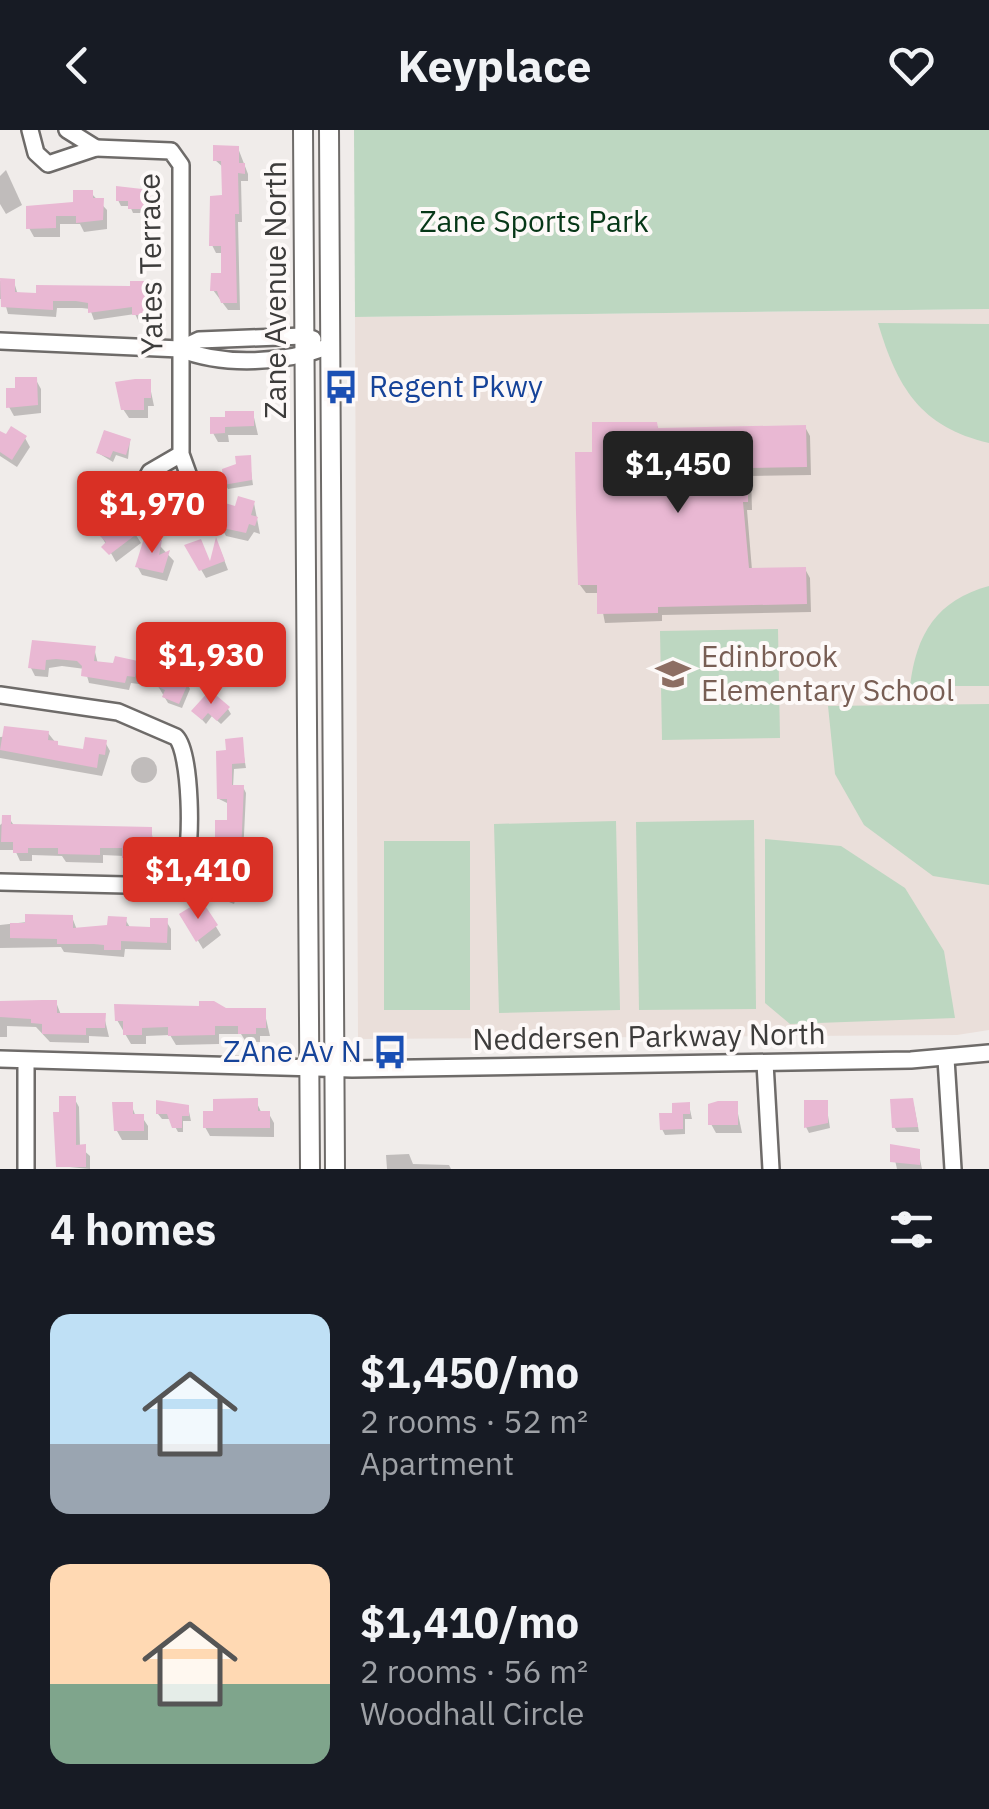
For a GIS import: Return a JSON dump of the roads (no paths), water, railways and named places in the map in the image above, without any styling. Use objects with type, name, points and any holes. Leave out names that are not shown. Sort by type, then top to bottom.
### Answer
[{"type":"main road","name":"Zane Avenue North","points":[[303,130],[310,1169]]},
{"type":"main road","name":"Zane Avenue North","points":[[329,130],[335,1169]]},
{"type":"street","name":"Yates Terrace","points":[[30,130],[36,153],[48,164],[96,148],[155,147],[172,150],[181,165],[182,454]]},
{"type":"street","name":"Yates Terrace","points":[[67,130],[96,148]]},
{"type":"street","points":[[180,349],[198,340],[303,336],[330,346]]},
{"type":"street","points":[[0,341],[180,349],[220,359],[304,356],[330,346]]},
{"type":"street","points":[[0,695],[118,712],[176,736],[187,761],[187,858],[177,879],[168,886],[0,882]]},
{"type":"street","name":"Neddersen Parkway North","points":[[0,1059],[334,1068],[946,1059],[989,1053]]},
{"type":"street","points":[[946,1059],[953,1169]]},
{"type":"street","points":[[26,1062],[26,1169]]},
{"type":"street","points":[[764,1063],[771,1169]]},
{"type":"place","name":"Regent Pkwy","points":[[341,387]]},
{"type":"place","name":"Edinbrook Elementary School","points":[[673,674]]},
{"type":"place","name":"ZAne Av N","points":[[390,1052]]},
{"type":"park label","name":"Zane Sports Park","points":[[534,222]]}]
